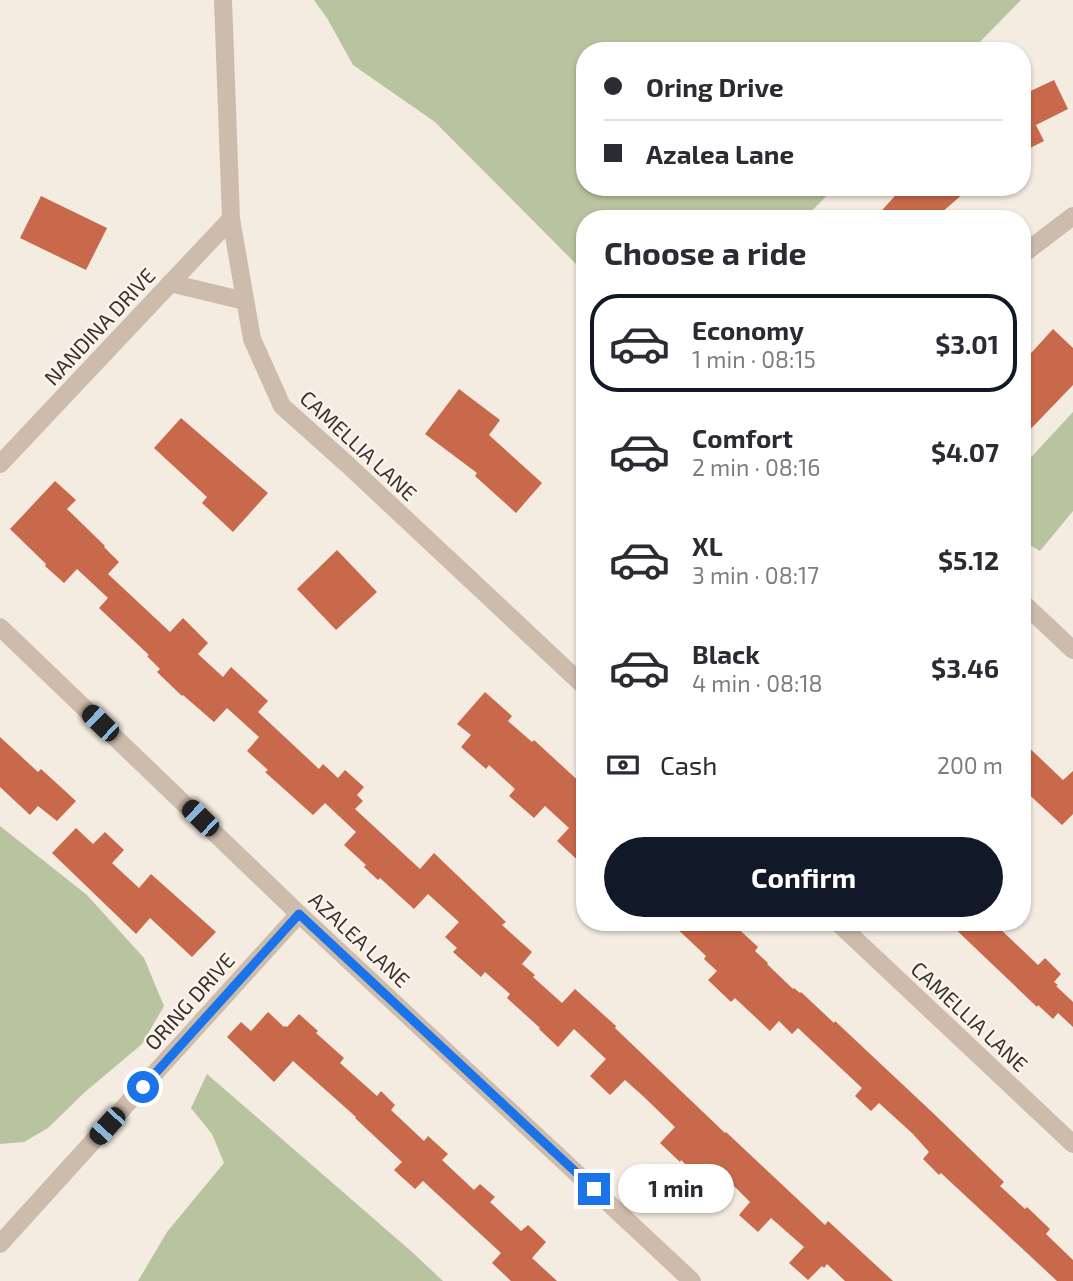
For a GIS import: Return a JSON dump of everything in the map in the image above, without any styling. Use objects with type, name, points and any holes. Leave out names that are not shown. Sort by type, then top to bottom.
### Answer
[{"type":"street","name":"CAMELLIA LANE","points":[[223,0],[231,219],[252,339],[282,406],[576,679]]},
{"type":"street","points":[[1031,247],[1073,216]]},
{"type":"street","name":"NANDINA DRIVE","points":[[0,464],[231,219]]},
{"type":"street","points":[[170,283],[246,301]]},
{"type":"street","points":[[1031,610],[1073,650]]},
{"type":"street","name":"AZALEA LANE","points":[[0,627],[299,914],[692,1281]]},
{"type":"street","name":"ORING DRIVE","points":[[0,1244],[299,914]]},
{"type":"street","name":"CAMELLIA LANE","points":[[847,931],[1073,1144]]},
{"type":"green space","points":[[314,0],[1021,0],[980,42],[576,42],[576,196],[826,196],[813,210],[576,210],[576,264],[435,122],[353,65]]},
{"type":"green space","points":[[1073,412],[1073,511],[1040,551],[1031,546],[1031,457]]},
{"type":"green space","points":[[0,826],[87,895],[144,958],[164,1006],[142,1044],[85,1092],[48,1128],[24,1142],[0,1144]]},
{"type":"green space","points":[[207,1074],[443,1281],[138,1281],[167,1232],[224,1163],[212,1134],[191,1108]]},
{"type":"building","points":[[1054,80],[1068,109],[1036,125],[1044,141],[1031,148],[1031,91]]},
{"type":"building","points":[[41,196],[107,228],[86,270],[20,238]]},
{"type":"building","points":[[895,196],[961,196],[944,210],[882,210]]},
{"type":"building","points":[[1053,329],[1073,348],[1073,385],[1031,429],[1031,353]]},
{"type":"building","points":[[459,389],[500,420],[489,435],[542,483],[516,513],[475,476],[477,473],[425,434]]},
{"type":"building","points":[[181,418],[268,493],[233,532],[202,503],[207,497],[154,448]]},
{"type":"building","points":[[55,481],[76,500],[67,509],[119,562],[108,574],[170,632],[183,618],[208,643],[198,654],[223,677],[231,667],[268,701],[258,712],[319,769],[323,764],[338,778],[345,770],[364,787],[357,795],[363,801],[355,809],[420,869],[434,853],[506,922],[502,925],[532,952],[522,964],[535,975],[533,977],[562,1003],[575,989],[825,1225],[828,1221],[893,1281],[845,1281],[827,1264],[808,1280],[789,1263],[804,1247],[771,1218],[758,1232],[739,1215],[750,1202],[721,1173],[708,1186],[681,1160],[680,1162],[660,1143],[675,1127],[643,1096],[625,1080],[610,1095],[590,1076],[606,1059],[574,1029],[558,1047],[507,998],[510,994],[485,972],[481,977],[453,952],[457,948],[445,937],[459,922],[428,894],[414,909],[380,878],[378,880],[344,845],[356,832],[325,803],[313,815],[265,772],[268,770],[247,751],[259,737],[227,708],[214,722],[182,696],[157,672],[160,669],[147,656],[149,655],[99,608],[108,598],[77,569],[64,583],[45,566],[46,564],[10,529]]},
{"type":"building","points":[[337,550],[377,592],[336,630],[297,589]]},
{"type":"building","points":[[485,692],[512,716],[508,721],[532,742],[534,740],[576,779],[576,859],[557,841],[569,828],[545,806],[534,818],[509,796],[515,789],[489,765],[486,769],[461,747],[471,735],[457,724]]},
{"type":"building","points":[[0,737],[38,772],[41,769],[76,801],[57,821],[38,806],[30,815],[0,787]]},
{"type":"building","points":[[1031,750],[1063,780],[1073,771],[1073,814],[1062,825],[1031,796]]},
{"type":"building","points":[[76,828],[93,844],[105,832],[124,850],[112,863],[139,888],[151,874],[216,932],[192,957],[150,918],[136,934],[52,853]]},
{"type":"building","points":[[680,931],[741,931],[758,947],[755,951],[767,964],[793,989],[801,992],[834,1023],[835,1021],[1004,1182],[1000,1186],[1050,1229],[1046,1234],[1073,1260],[1073,1281],[1057,1281],[941,1173],[939,1175],[923,1159],[929,1152],[913,1134],[879,1103],[871,1111],[855,1096],[862,1088],[798,1028],[792,1034],[779,1021],[770,1031],[735,998],[731,1002],[708,980],[717,971],[704,959],[706,956]]},
{"type":"building","points":[[957,931],[1002,931],[1038,965],[1045,958],[1061,974],[1054,982],[1058,985],[1056,986],[1073,1002],[1073,1027],[1058,1013],[1053,1019],[1038,1005],[1037,1007]]},
{"type":"building","points":[[268,1012],[284,1027],[299,1014],[344,1058],[340,1063],[377,1096],[381,1091],[395,1105],[391,1110],[424,1141],[428,1136],[448,1154],[442,1160],[474,1190],[480,1184],[495,1197],[490,1202],[521,1231],[528,1225],[546,1242],[532,1258],[557,1281],[511,1281],[492,1263],[501,1253],[423,1181],[415,1189],[394,1170],[402,1162],[293,1061],[274,1082],[227,1037],[241,1022],[251,1031]]},
{"type":"route","points":[[143,1087],[299,914],[594,1189]]}]
